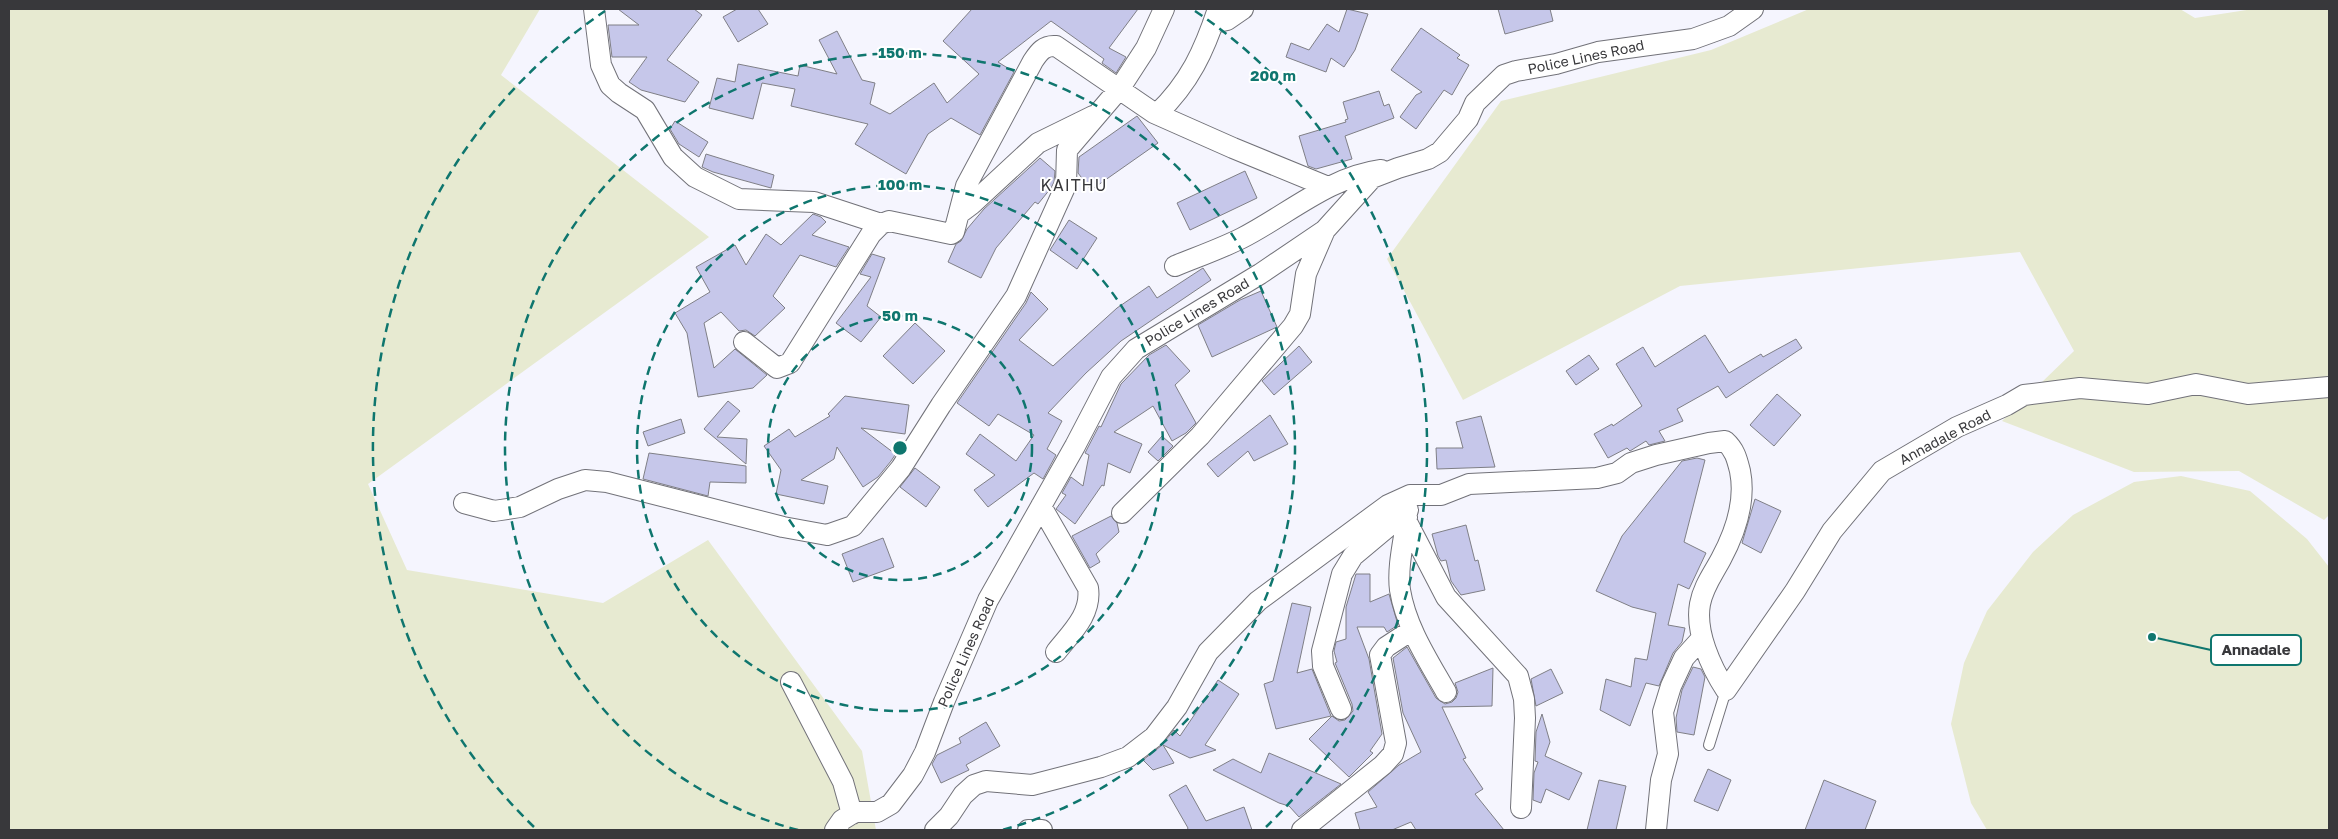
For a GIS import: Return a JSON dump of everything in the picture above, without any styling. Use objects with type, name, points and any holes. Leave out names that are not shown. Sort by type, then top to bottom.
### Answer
[{"type":"street","points":[[594,9],[601,66],[610,85],[619,94],[645,110],[673,157],[695,177],[739,199],[814,202],[881,224]]},
{"type":"street","points":[[464,503],[494,510],[520,508],[558,489],[585,480],[607,482],[783,527],[827,535],[853,526],[901,468],[946,397],[1016,296],[1066,185],[1065,154],[1120,88],[1146,48],[1164,9]]},
{"type":"street","points":[[1157,114],[1177,95],[1195,66],[1216,16],[1227,20],[1242,9]]},
{"type":"street","name":"Police Lines Road","points":[[852,814],[862,810],[877,812],[888,806],[895,801],[913,775],[988,600],[1076,446],[1112,377],[1136,349],[1260,274],[1325,230],[1372,178],[1428,159],[1440,152],[1468,119],[1475,103],[1504,75],[1598,52],[1693,38],[1729,26],[1754,9]]},
{"type":"street","points":[[744,342],[777,368],[790,363],[871,234],[881,224],[889,222],[910,224],[951,234],[955,230],[966,186],[1040,50],[1050,45],[1056,46],[1157,114],[1328,187]]},
{"type":"street","points":[[960,213],[1038,143],[1099,113]]},
{"type":"street","points":[[1174,266],[1241,239],[1328,187],[1363,172],[1398,168]]},
{"type":"street","points":[[1122,513],[1200,436],[1293,326],[1300,314],[1306,274],[1325,230]]},
{"type":"street","name":"Annadale Road","points":[[1726,690],[1795,591],[1832,531],[1882,471],[1958,427],[2007,405],[2024,395],[2080,388],[2148,394],[2196,384],[2248,394],[2329,387]]},
{"type":"street","points":[[1341,710],[1323,666],[1322,651],[1342,574],[1353,556],[1408,508],[1469,484],[1597,478],[1617,473],[1631,462],[1709,443],[1726,441],[1732,447],[1736,456],[1742,482],[1743,497],[1730,540],[1704,590],[1699,606],[1702,638],[1726,690]]},
{"type":"street","points":[[935,830],[949,816],[962,795],[974,785],[986,781],[1032,786],[1050,779],[1101,767],[1128,757],[1154,737],[1177,707],[1208,652],[1258,600],[1279,583],[1319,558],[1366,519],[1388,505],[1408,508]]},
{"type":"street","points":[[1041,506],[1088,588],[1090,598],[1086,614],[1056,652]]},
{"type":"street","points":[[1408,508],[1401,555],[1400,589],[1412,630],[1446,692]]},
{"type":"street","points":[[1408,508],[1446,596],[1482,638],[1507,661],[1518,676],[1524,699],[1525,718],[1521,808]]},
{"type":"street","points":[[1302,830],[1383,766],[1393,754],[1396,743],[1380,655],[1386,646],[1412,630]]},
{"type":"street","points":[[1656,830],[1661,780],[1668,754],[1664,712],[1670,686],[1684,658],[1702,638]]},
{"type":"street","points":[[791,682],[843,782],[852,814],[842,820],[835,830]]},
{"type":"street","points":[[1028,830],[1042,830]]},
{"type":"lane","name":"Annadale Road","points":[[1708,745],[1726,690]]},
{"type":"green space","points":[[9,9],[540,9],[501,75],[709,237],[368,484],[407,570],[603,603],[708,540],[862,751],[876,830],[9,830]]},
{"type":"green space","points":[[1809,9],[2180,9],[2195,18],[2253,9],[2329,9],[2329,515],[2324,520],[2239,471],[2134,472],[2002,421],[2074,351],[2020,252],[1680,286],[1463,400],[1387,259],[1501,101],[1711,50]]},
{"type":"green space","points":[[2181,476],[2250,491],[2307,539],[2329,567],[2329,830],[1987,830],[1971,803],[1951,724],[1964,663],[1987,611],[2033,552],[2073,515],[2134,482]]},
{"type":"building","points":[[618,9],[694,9],[702,15],[667,60],[699,82],[685,102],[641,90],[629,82],[647,57],[612,57],[608,25],[639,25]]},
{"type":"building","points":[[737,9],[758,9],[768,24],[738,42],[723,17]]},
{"type":"building","points":[[972,9],[1138,9],[1109,48],[1126,57],[1116,73],[1102,63],[1104,59],[1051,21],[998,62],[1014,72],[980,135],[951,118],[928,134],[906,174],[855,144],[868,124],[791,106],[795,89],[762,83],[753,119],[709,108],[717,78],[735,82],[738,64],[798,76],[800,65],[837,74],[819,40],[837,31],[862,80],[875,83],[870,104],[890,114],[934,83],[947,103],[979,74],[943,41]]},
{"type":"building","points":[[1347,9],[1368,14],[1355,50],[1344,67],[1331,58],[1326,72],[1286,57],[1291,43],[1309,50],[1327,24],[1339,32]]},
{"type":"building","points":[[1498,9],[1550,9],[1553,21],[1505,34]]},
{"type":"building","points":[[1421,28],[1460,55],[1457,58],[1469,65],[1452,95],[1444,90],[1416,129],[1400,117],[1416,95],[1422,92],[1391,70]]},
{"type":"building","points":[[1379,91],[1384,106],[1389,104],[1394,118],[1345,136],[1352,159],[1316,169],[1308,166],[1299,136],[1346,122],[1345,120],[1348,119],[1343,102]]},
{"type":"building","points":[[1137,116],[1158,143],[1091,190],[1078,173],[1079,157]]},
{"type":"building","points":[[675,121],[708,142],[699,157],[679,144],[670,129]]},
{"type":"building","points":[[706,154],[774,175],[771,188],[713,172],[702,167]]},
{"type":"building","points":[[1040,158],[1055,171],[1054,182],[1038,204],[1035,202],[996,248],[981,278],[948,262],[956,244],[961,241],[967,229],[984,209]]},
{"type":"building","points":[[1245,171],[1257,198],[1190,230],[1177,203]]},
{"type":"building","points":[[813,214],[821,217],[826,222],[812,235],[849,247],[836,267],[800,255],[773,296],[785,308],[755,336],[746,330],[739,331],[721,312],[704,323],[714,368],[735,349],[767,375],[753,388],[698,397],[687,333],[675,313],[710,292],[696,267],[735,245],[746,265],[766,234],[781,245]]},
{"type":"building","points":[[1069,220],[1097,238],[1077,269],[1050,250]]},
{"type":"building","points":[[872,254],[885,258],[867,306],[881,317],[861,342],[836,323],[871,277],[860,274]]},
{"type":"building","points":[[1203,268],[1211,280],[1121,341],[1086,373],[1048,413],[1062,421],[1047,449],[1056,455],[1043,479],[1034,473],[988,507],[974,490],[995,475],[966,454],[980,434],[1016,461],[1034,435],[998,414],[989,426],[957,403],[1026,303],[1031,292],[1048,309],[1019,340],[1053,366],[1117,308],[1149,286],[1157,298]]},
{"type":"building","points":[[1261,291],[1277,327],[1212,357],[1198,325],[1240,300]]},
{"type":"building","points":[[915,323],[945,351],[913,384],[883,356]]},
{"type":"building","points":[[1705,335],[1729,373],[1761,354],[1763,357],[1796,339],[1802,348],[1726,398],[1718,386],[1677,409],[1683,421],[1659,431],[1665,441],[1649,445],[1646,441],[1630,451],[1627,448],[1608,458],[1594,434],[1612,424],[1613,426],[1642,406],[1616,364],[1643,347],[1655,367]]},
{"type":"building","points":[[1166,345],[1190,371],[1175,385],[1196,423],[1186,433],[1172,441],[1153,406],[1114,432],[1142,444],[1130,473],[1108,463],[1104,486],[1102,485],[1075,524],[1056,509],[1066,495],[1062,493],[1071,477],[1083,486],[1089,455],[1085,453],[1099,426],[1101,427],[1121,384],[1149,355]]},
{"type":"building","points":[[1299,346],[1312,362],[1274,395],[1262,381]]},
{"type":"building","points":[[1589,355],[1599,369],[1576,385],[1566,371]]},
{"type":"building","points":[[1777,394],[1801,415],[1774,446],[1750,425]]},
{"type":"building","points":[[845,396],[909,405],[905,434],[861,428],[894,453],[895,455],[891,461],[878,477],[863,487],[837,447],[834,459],[801,480],[828,486],[824,504],[776,494],[781,470],[764,446],[789,429],[795,437],[830,416],[828,414]]},
{"type":"building","points":[[728,401],[740,411],[717,437],[747,439],[746,464],[704,429]]},
{"type":"building","points":[[1270,415],[1288,444],[1254,461],[1248,451],[1218,477],[1207,464]]},
{"type":"building","points":[[1481,416],[1495,467],[1437,469],[1436,448],[1463,448],[1456,422]]},
{"type":"building","points":[[681,419],[685,433],[648,446],[643,432]]},
{"type":"building","points":[[1162,436],[1173,446],[1158,461],[1148,452]]},
{"type":"building","points":[[649,453],[746,466],[746,483],[710,482],[708,496],[643,479]]},
{"type":"building","points":[[1697,458],[1705,460],[1684,542],[1706,553],[1689,589],[1678,584],[1668,625],[1685,628],[1682,642],[1673,653],[1659,686],[1646,683],[1630,726],[1600,710],[1606,679],[1631,687],[1635,658],[1647,660],[1656,613],[1632,607],[1596,591],[1622,536],[1682,461]]},
{"type":"building","points":[[915,468],[940,487],[926,507],[900,487]]},
{"type":"building","points":[[1755,499],[1781,511],[1761,553],[1742,543]]},
{"type":"building","points":[[1111,516],[1117,523],[1119,532],[1096,554],[1100,562],[1090,568],[1072,536]]},
{"type":"building","points":[[1466,525],[1475,561],[1478,560],[1485,590],[1461,595],[1451,581],[1446,560],[1441,561],[1438,556],[1432,534]]},
{"type":"building","points":[[883,538],[894,567],[853,582],[842,554]]},
{"type":"building","points":[[1356,574],[1370,574],[1370,602],[1389,594],[1398,625],[1387,632],[1384,627],[1357,627],[1369,659],[1382,734],[1370,751],[1373,753],[1349,777],[1309,739],[1332,716],[1339,721],[1345,720],[1353,711],[1352,704],[1335,663],[1337,662],[1334,651],[1336,642],[1346,639],[1346,607]]},
{"type":"building","points":[[1292,603],[1311,607],[1297,673],[1312,669],[1331,716],[1276,729],[1264,684],[1273,681]]},
{"type":"building","points":[[1407,647],[1436,698],[1445,704],[1452,702],[1456,698],[1458,692],[1455,683],[1493,668],[1492,706],[1442,707],[1466,758],[1463,759],[1483,789],[1475,794],[1504,830],[1416,830],[1411,822],[1392,830],[1360,830],[1355,813],[1377,807],[1368,792],[1399,765],[1421,752],[1403,713],[1393,658]]},
{"type":"building","points":[[1693,667],[1701,669],[1705,677],[1694,735],[1677,732],[1676,718],[1682,690]]},
{"type":"building","points":[[1551,669],[1563,693],[1536,706],[1531,679]]},
{"type":"building","points":[[1218,680],[1239,694],[1205,745],[1216,750],[1190,758],[1163,745],[1174,763],[1153,770],[1143,760],[1161,746],[1174,730],[1180,736]]},
{"type":"building","points":[[1542,714],[1550,742],[1545,756],[1582,773],[1569,800],[1546,789],[1541,803],[1533,800],[1534,773],[1538,762],[1535,761],[1536,732]]},
{"type":"building","points":[[986,722],[1000,746],[966,765],[969,770],[941,783],[932,764],[937,755],[961,743],[959,738]]},
{"type":"building","points":[[1269,753],[1341,784],[1299,817],[1289,806],[1279,803],[1213,770],[1233,759],[1261,773]]},
{"type":"building","points":[[1708,769],[1731,780],[1718,811],[1694,801]]},
{"type":"building","points":[[1599,780],[1626,786],[1616,830],[1587,830]]},
{"type":"building","points":[[1824,780],[1876,801],[1865,830],[1805,830]]},
{"type":"building","points":[[1186,785],[1206,821],[1244,807],[1252,830],[1187,830],[1188,828],[1169,795]]},
{"type":"place","name":"Annadale","points":[[2152,637]]},
{"type":"district","name":"KAITHU","points":[[1074,185]]}]
